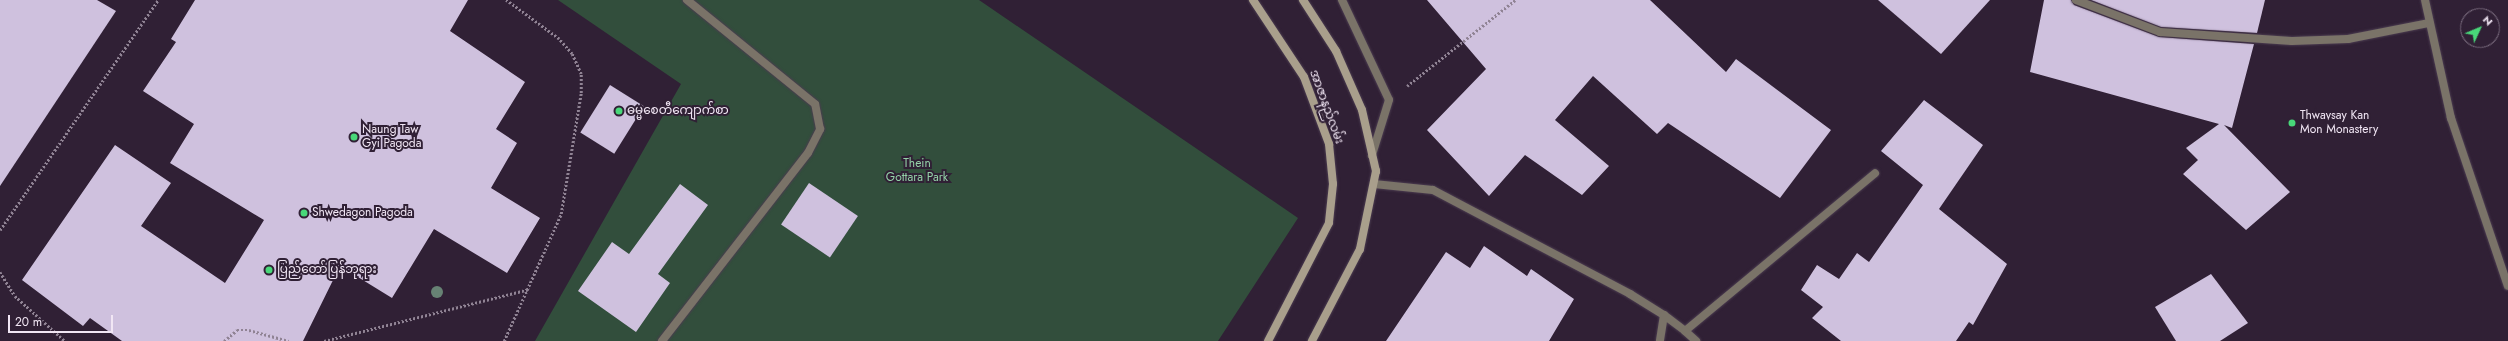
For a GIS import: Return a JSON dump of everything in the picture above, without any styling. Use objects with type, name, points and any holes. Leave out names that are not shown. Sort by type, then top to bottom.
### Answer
[{"type":"main road","name":"အာဇာနည်လမ်း","points":[[1253,0],[1304,76],[1329,144],[1333,184],[1329,223],[1268,341]]},
{"type":"main road","points":[[1303,0],[1336,51],[1362,110],[1372,156],[1374,184],[1360,249],[1312,341]]},
{"type":"street","points":[[662,341],[808,153],[820,128],[815,104],[687,0]]},
{"type":"street","points":[[1342,0],[1389,100],[1372,156]]},
{"type":"street","points":[[2076,0],[2160,32],[2292,41],[2348,39],[2429,23]]},
{"type":"street","points":[[2425,0],[2451,118],[2508,286]]},
{"type":"street","points":[[1685,331],[1875,172]]},
{"type":"street","points":[[1374,184],[1433,190],[1664,315],[1696,341]]},
{"type":"street","points":[[1660,341],[1664,315]]},
{"type":"path","points":[[0,230],[158,0]]},
{"type":"path","points":[[504,341],[531,289],[561,214],[582,93],[581,74],[572,54],[558,39],[506,0]]},
{"type":"path","points":[[1389,100],[1515,0]]},
{"type":"path","points":[[0,272],[16,296],[66,341]]},
{"type":"path","points":[[324,341],[531,289]]},
{"type":"path","points":[[224,341],[237,330],[249,330],[289,341]]},
{"type":"green space","name":"Thein Gottara Park","points":[[558,0],[979,0],[1298,218],[1218,341],[535,341],[681,84]]},
{"type":"building","points":[[0,0],[97,0],[116,11],[0,186]]},
{"type":"building","points":[[195,0],[468,0],[450,31],[525,82],[496,129],[517,143],[491,188],[540,218],[507,273],[434,229],[392,298],[340,266],[303,341],[122,341],[90,318],[83,326],[22,280],[115,145],[171,183],[141,226],[225,283],[264,220],[170,163],[194,124],[143,91],[176,42],[171,39]]},
{"type":"building","points":[[1427,0],[1650,0],[1726,72],[1736,59],[1831,130],[1780,198],[1668,123],[1657,134],[1593,76],[1555,120],[1609,166],[1582,195],[1525,155],[1489,196],[1427,130],[1486,69]]},
{"type":"building","points":[[1878,0],[1990,0],[1941,54]]},
{"type":"building","points":[[2044,0],[2071,0],[2074,5],[2159,37],[2254,44],[2232,128],[2224,125],[2290,192],[2246,230],[2183,174],[2198,160],[2186,148],[2219,124],[2030,72]]},
{"type":"building","points":[[2091,0],[2265,0],[2257,33],[2161,27]]},
{"type":"building","points":[[610,85],[644,106],[614,154],[580,132]]},
{"type":"building","points":[[1924,100],[1983,145],[1939,209],[2007,264],[1973,325],[1969,322],[1956,341],[1841,341],[1812,318],[1823,307],[1801,290],[1817,265],[1839,279],[1857,253],[1869,262],[1923,185],[1881,151]]},
{"type":"building","points":[[809,183],[858,216],[830,257],[781,224]]},
{"type":"building","points":[[680,184],[708,205],[658,274],[670,283],[636,332],[578,291],[612,242],[629,254]]},
{"type":"building","points":[[1484,246],[1527,276],[1531,269],[1574,299],[1549,341],[1386,341],[1446,252],[1470,268]]},
{"type":"building","points":[[2211,274],[2248,323],[2220,341],[2176,341],[2155,307]]},
{"type":"place","name":"ဓမ္မစေတီကျောက်စာ","points":[[619,111]]},
{"type":"place","name":"Thwaysay Kan Mon Monastery","points":[[2292,123]]},
{"type":"place","name":"Naung Taw Gyi Pagoda","points":[[354,137]]},
{"type":"place","name":"Shwedagon Pagoda","points":[[304,213]]},
{"type":"place","name":"ပြည်တော်ပြန်ဘုရား","points":[[269,270]]}]
